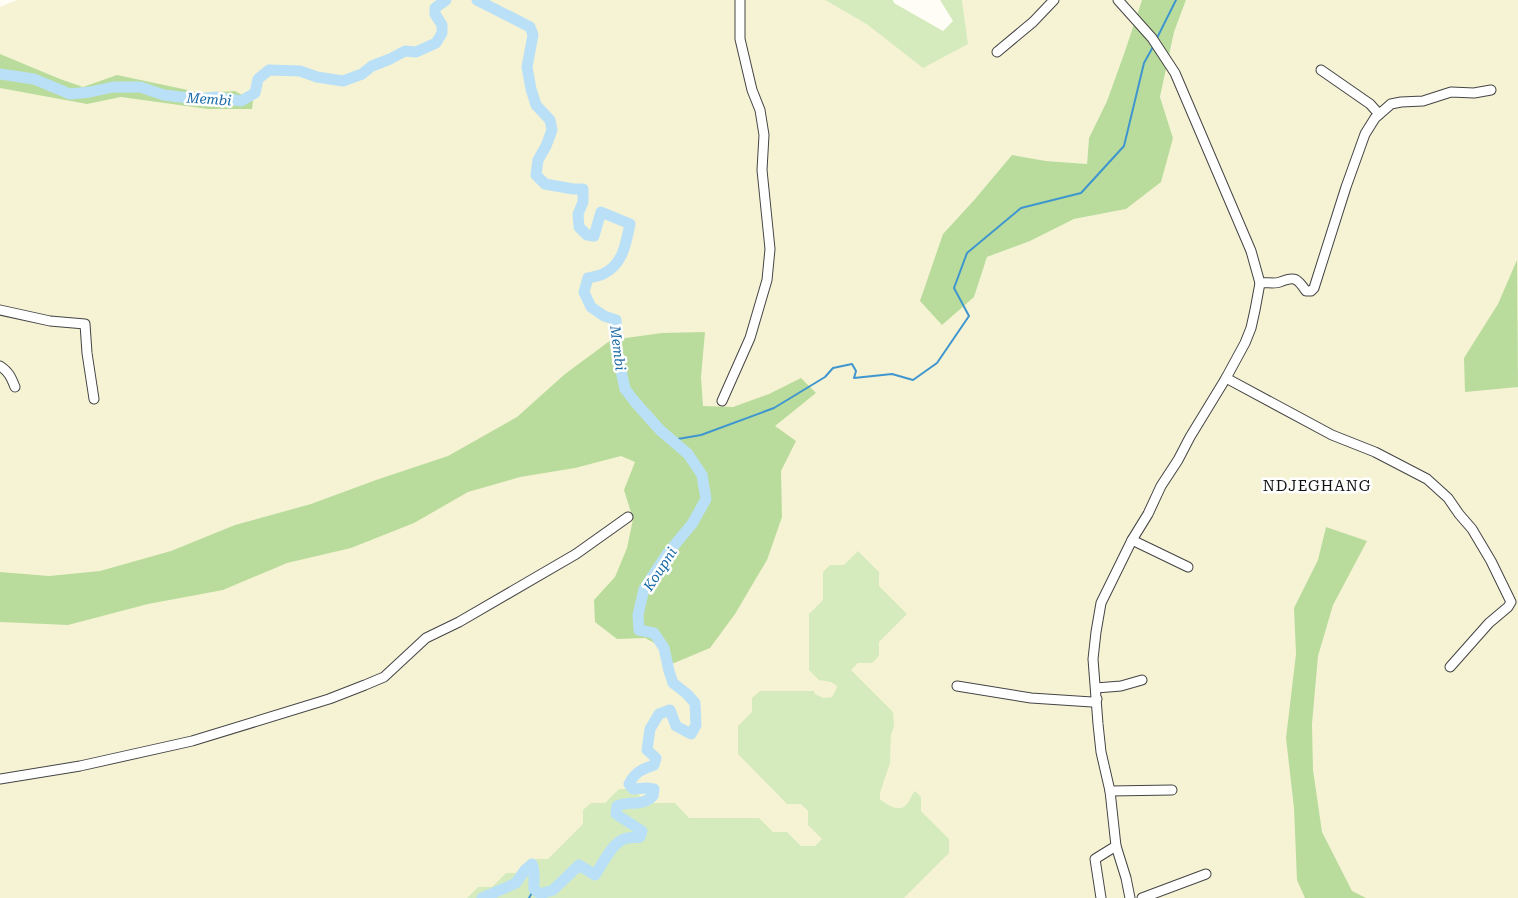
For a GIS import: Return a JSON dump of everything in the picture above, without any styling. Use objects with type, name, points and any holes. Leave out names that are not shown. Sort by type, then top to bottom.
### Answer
[{"type":"street","points":[[722,401],[750,338],[767,280],[770,249],[762,170],[764,135],[760,110],[752,90],[740,40],[740,0]]},
{"type":"street","points":[[997,52],[1033,22],[1054,0]]},
{"type":"street","points":[[1118,0],[1152,38],[1175,73],[1251,251],[1260,282],[1251,328],[1245,343],[1161,486],[1100,603],[1093,659],[1101,752],[1110,791],[1116,846],[1130,898]]},
{"type":"street","points":[[1321,70],[1370,104],[1379,114]]},
{"type":"street","points":[[1260,282],[1279,282],[1289,278],[1299,281],[1306,291],[1311,291],[1314,288],[1365,134],[1379,114],[1391,104],[1423,101],[1457,91],[1474,93],[1491,90]]},
{"type":"street","points":[[0,310],[50,321],[85,324],[94,399]]},
{"type":"street","points":[[0,366],[7,370],[14,387]]},
{"type":"street","points":[[1226,378],[1332,435],[1370,450],[1427,479],[1448,498],[1472,529],[1491,561],[1511,602],[1508,607],[1489,623],[1450,667]]},
{"type":"street","points":[[0,779],[80,766],[192,741],[329,699],[365,685],[384,677],[426,638],[468,617],[576,554],[628,516]]},
{"type":"street","points":[[1132,540],[1188,567]]},
{"type":"street","points":[[1508,607],[1518,608]]},
{"type":"street","points":[[1096,688],[1121,686],[1142,680]]},
{"type":"street","points":[[957,686],[1031,698],[1092,702],[1097,699]]},
{"type":"street","points":[[1110,791],[1172,790]]},
{"type":"street","points":[[1101,898],[1095,859],[1116,846]]},
{"type":"street","points":[[1142,898],[1206,874]]},
{"type":"shaded area","points":[[17,0],[825,0],[868,25],[968,44],[962,0],[1142,0],[1107,101],[1089,138],[1087,164],[1046,161],[1012,155],[943,234],[974,297],[987,257],[1030,241],[1074,219],[1126,209],[1173,138],[1160,97],[1174,32],[1186,0],[1518,0],[1518,898],[0,898],[0,7]]},
{"type":"green space","points":[[825,0],[893,0],[894,3],[943,31],[953,21],[940,0],[962,0],[968,44],[923,68],[868,25]]},
{"type":"green space","points":[[1142,0],[1186,0],[1174,32],[1160,97],[1173,138],[1161,182],[1126,209],[1074,219],[1030,241],[987,257],[974,297],[942,325],[920,301],[943,234],[1012,155],[1046,161],[1087,164],[1089,138],[1107,101]]},
{"type":"green space","points":[[0,54],[83,87],[117,75],[202,93],[235,91],[253,101],[252,109],[208,109],[121,97],[87,104],[0,88]]},
{"type":"green space","points":[[1517,260],[1518,387],[1465,392],[1464,358],[1498,304]]},
{"type":"green space","points":[[705,332],[701,377],[703,406],[733,407],[769,394],[801,378],[816,393],[775,426],[796,441],[781,471],[782,517],[767,560],[735,614],[710,648],[667,666],[666,649],[645,638],[617,639],[595,622],[594,600],[615,577],[627,548],[633,519],[624,490],[635,462],[621,456],[575,468],[520,477],[468,492],[414,523],[351,548],[287,563],[223,590],[148,604],[68,625],[0,622],[0,572],[49,576],[100,571],[171,551],[235,525],[311,504],[448,456],[517,417],[565,374],[611,340],[662,333]]},
{"type":"green space","points":[[1326,527],[1367,541],[1333,605],[1318,656],[1312,724],[1313,770],[1322,832],[1352,891],[1366,898],[1305,898],[1297,880],[1294,808],[1286,738],[1296,654],[1294,608],[1318,560]]},
{"type":"green space","points":[[858,551],[879,572],[879,586],[907,614],[879,642],[879,656],[872,663],[858,663],[851,670],[893,712],[894,727],[891,734],[890,763],[880,793],[880,799],[892,807],[899,808],[906,805],[915,791],[921,797],[921,811],[949,839],[949,853],[904,898],[467,898],[478,887],[492,887],[506,873],[520,873],[534,859],[548,859],[583,824],[583,810],[591,803],[605,803],[619,789],[633,789],[647,803],[675,803],[689,818],[759,818],[773,832],[787,832],[801,846],[815,846],[822,839],[808,825],[808,811],[801,804],[787,804],[738,754],[738,726],[752,712],[752,698],[760,691],[814,691],[815,694],[823,698],[832,697],[837,686],[831,682],[819,680],[809,670],[809,614],[823,600],[823,572],[830,565],[844,565]]},
{"type":"waterway","name":"Membi","points":[[0,74],[34,79],[70,94],[113,87],[140,87],[164,95],[197,99],[216,97],[241,101],[255,93],[258,79],[269,70],[300,71],[317,77],[343,81],[362,74],[372,66],[405,51],[416,52],[436,43],[442,33],[442,25],[435,14],[435,8],[446,0]]},
{"type":"waterway","name":"Koupni","points":[[477,0],[530,27],[533,35],[527,67],[531,89],[536,105],[550,120],[552,130],[538,160],[536,175],[545,184],[583,189],[583,202],[578,214],[579,227],[587,235],[594,236],[601,212],[630,224],[625,246],[615,265],[601,275],[588,278],[584,292],[591,307],[604,316],[616,320],[616,348],[625,389],[660,430],[688,454],[702,475],[706,499],[692,524],[667,554],[644,589],[638,615],[639,630],[654,633],[664,648],[673,683],[695,703],[696,725],[691,734],[676,726],[670,710],[659,714],[650,729],[647,750],[656,758],[654,765],[639,771],[629,784],[633,789],[654,789],[653,796],[643,802],[617,806],[616,814],[642,831],[640,837],[627,838],[615,845],[595,875],[579,865],[553,890],[540,894],[534,889],[532,864],[516,883],[482,898]]},
{"type":"waterway","points":[[1157,38],[1176,0]]},
{"type":"waterway","points":[[672,440],[701,435],[774,408],[825,377],[833,368],[852,364],[856,371],[854,378],[892,374],[913,380],[937,363],[969,316],[954,288],[967,253],[1021,208],[1081,193],[1124,146],[1144,63],[1154,45]]},
{"type":"waterway","points":[[529,898],[534,889]]},
{"type":"district","name":"NDJEGHANG","points":[[1317,486]]}]
